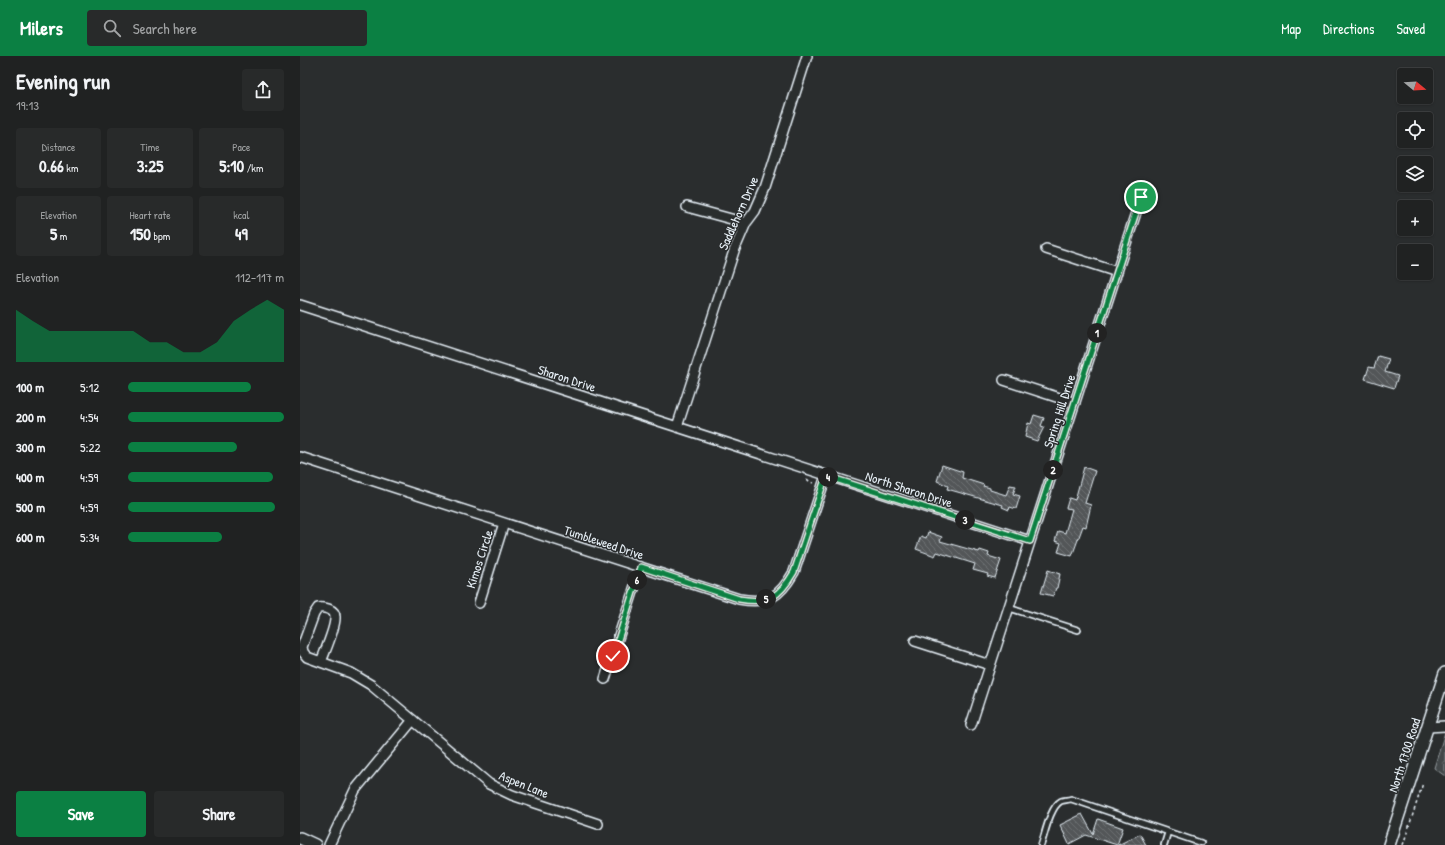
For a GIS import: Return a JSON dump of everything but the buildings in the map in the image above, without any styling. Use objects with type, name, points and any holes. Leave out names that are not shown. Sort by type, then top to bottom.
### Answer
[{"type":"street","name":"Saddlehorn Drive","points":[[677,427],[734,251],[746,223],[755,211],[763,192],[807,56]]},
{"type":"street","name":"Spring Hill Drive","points":[[971,725],[1141,197]]},
{"type":"street","points":[[688,207],[746,223]]},
{"type":"street","points":[[1046,249],[1117,272]]},
{"type":"street","name":"Sharon Drive","points":[[300,306],[826,476]]},
{"type":"street","points":[[1004,380],[1075,403]]},
{"type":"street","name":"Tumbleweed Drive","points":[[300,457],[739,599],[753,602],[768,599],[781,591],[788,583],[794,572],[826,476]]},
{"type":"street","name":"North Sharon Drive","points":[[826,476],[1030,541]]},
{"type":"street","name":"Kimos Circle","points":[[479,603],[504,523]]},
{"type":"street","points":[[605,679],[641,567]]},
{"type":"street","name":"Aspen Lane","points":[[321,662],[334,623],[335,615],[333,611],[323,607],[318,608],[314,614],[302,647],[303,652],[307,657],[351,673],[371,685],[489,784],[512,795],[598,824]]},
{"type":"street","points":[[915,641],[990,665]]},
{"type":"street","name":"North 1700 Road","points":[[1389,845],[1445,673]]},
{"type":"street","points":[[329,845],[355,790],[413,720]]},
{"type":"street","points":[[1428,727],[1445,726]]},
{"type":"street","points":[[300,838],[315,845]]},
{"type":"lane","points":[[1009,608],[1078,630]]},
{"type":"lane","points":[[1041,845],[1050,816],[1056,805],[1061,801],[1071,799],[1201,843]]},
{"type":"lane","points":[[1164,845],[1168,832]]},
{"type":"path","points":[[1403,845],[1423,783]]},
{"type":"green space","points":[[1445,732],[1445,776],[1434,768]]},
{"type":"route","points":[[613,656],[641,567],[739,599],[753,602],[768,599],[781,591],[788,583],[794,572],[818,496],[826,476],[1030,541],[1141,197]]}]
